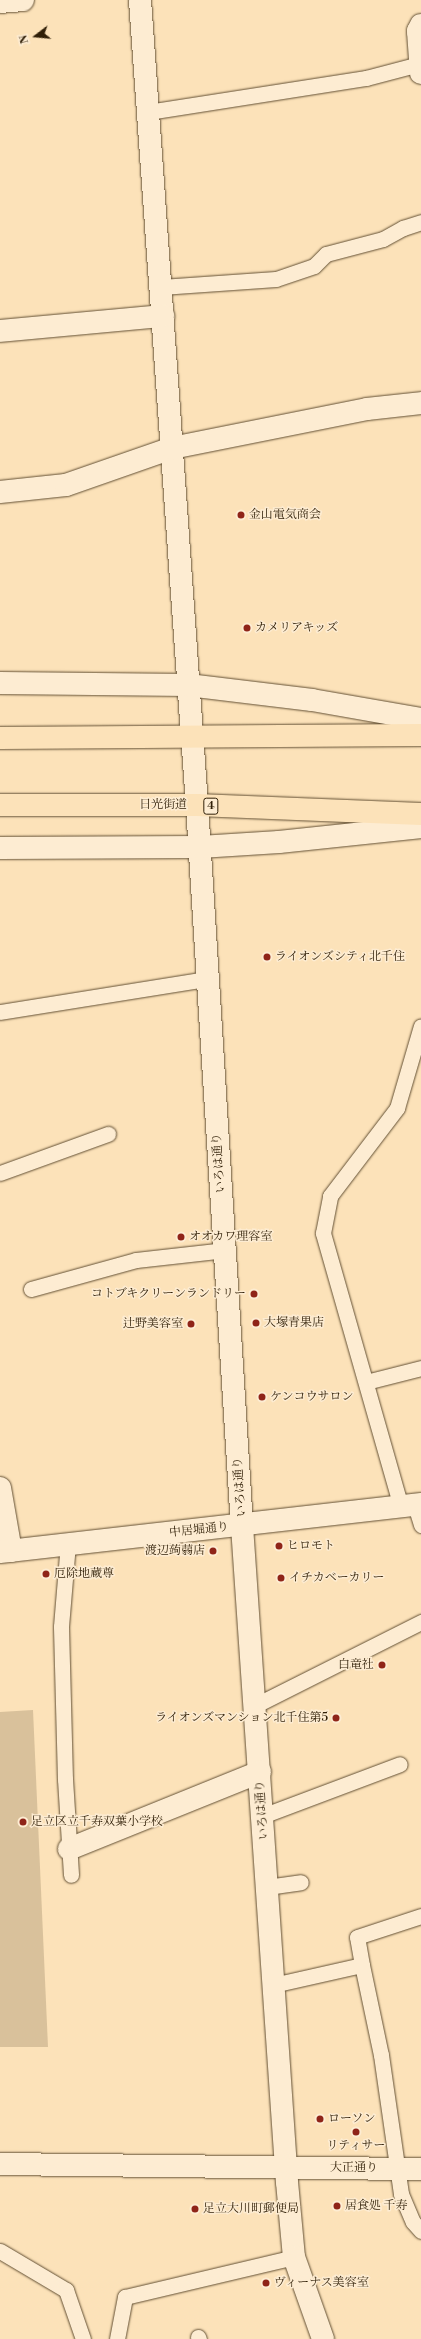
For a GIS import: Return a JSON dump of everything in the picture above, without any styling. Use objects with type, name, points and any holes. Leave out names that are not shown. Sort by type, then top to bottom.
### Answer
[{"type":"highway","points":[[0,738],[421,735]]},
{"type":"highway","name":"日光街道","points":[[0,805],[198,806],[421,814]]},
{"type":"street","points":[[0,2],[23,0]]},
{"type":"street","name":"いろは通り","points":[[140,0],[188,685],[198,806],[207,979],[242,1526],[256,1705],[262,1816],[286,2167],[294,2257],[324,2339]]},
{"type":"street","points":[[420,68],[418,31],[421,25]]},
{"type":"street","points":[[0,331],[163,316]]},
{"type":"street","points":[[0,492],[66,485],[172,448],[367,409],[421,403]]},
{"type":"street","points":[[0,683],[188,685],[312,700],[421,719]]},
{"type":"street","points":[[0,848],[200,847],[279,842],[421,827]]},
{"type":"street","points":[[0,1488],[6,1552]]},
{"type":"street","name":"中居堀通り","points":[[6,1552],[68,1543],[414,1511]]},
{"type":"street","points":[[69,1849],[260,1772]]},
{"type":"street","name":"大正通り","points":[[0,2164],[421,2169]]},
{"type":"lane","points":[[148,112],[366,78],[420,68]]},
{"type":"lane","points":[[161,287],[276,279],[314,266],[326,254],[383,240],[403,228],[421,222]]},
{"type":"lane","points":[[0,1012],[207,979]]},
{"type":"lane","points":[[414,1511],[366,1382],[323,1233],[330,1196],[397,1108],[420,1032]]},
{"type":"lane","points":[[0,1173],[108,1134]]},
{"type":"lane","points":[[31,1289],[136,1260],[225,1250]]},
{"type":"lane","points":[[366,1382],[421,1368]]},
{"type":"lane","points":[[68,1543],[61,1627],[71,1875]]},
{"type":"lane","points":[[256,1705],[421,1622]]},
{"type":"lane","points":[[262,1816],[400,1764]]},
{"type":"lane","points":[[267,1887],[300,1882]]},
{"type":"lane","points":[[421,1916],[357,1937],[381,2055],[401,2194],[413,2222],[421,2231]]},
{"type":"lane","points":[[273,1985],[362,1965]]},
{"type":"lane","points":[[0,2251],[66,2290],[83,2339]]},
{"type":"lane","points":[[117,2339],[125,2297],[294,2257]]},
{"type":"shaded area","name":"足立区立千寿双葉小学校","points":[[33,1710],[48,2047],[0,2047],[0,1712]]},
{"type":"place","name":"金山電気商会","points":[[241,515]]},
{"type":"place","name":"カメリアキッズ","points":[[247,628]]},
{"type":"place","name":"ライオンズシティ北千住","points":[[267,957]]},
{"type":"place","name":"オオカワ理容室","points":[[181,1237]]},
{"type":"place","name":"コトブキクリーンランドリー","points":[[254,1294]]},
{"type":"place","name":"大塚青果店","points":[[256,1323]]},
{"type":"place","name":"辻野美容室","points":[[191,1324]]},
{"type":"place","name":"ケンコウサロン","points":[[262,1397]]},
{"type":"place","name":"ヒロモト","points":[[279,1546]]},
{"type":"place","name":"渡辺蒟蒻店","points":[[213,1551]]},
{"type":"place","name":"厄除地蔵尊","points":[[46,1574]]},
{"type":"place","name":"イチカベーカリー","points":[[281,1578]]},
{"type":"place","name":"白竜社","points":[[382,1665]]},
{"type":"place","name":"ライオンズマンション北千住第5","points":[[336,1718]]},
{"type":"place","name":"足立区立千寿双葉小学校","points":[[23,1822]]},
{"type":"place","name":"ローソン","points":[[320,2119]]},
{"type":"place","name":"リティサー","points":[[356,2132]]},
{"type":"place","name":"居食処 千寿","points":[[337,2206]]},
{"type":"place","name":"足立大川町郵便局","points":[[195,2209]]},
{"type":"place","name":"ヴィーナス美容室","points":[[266,2283]]}]
